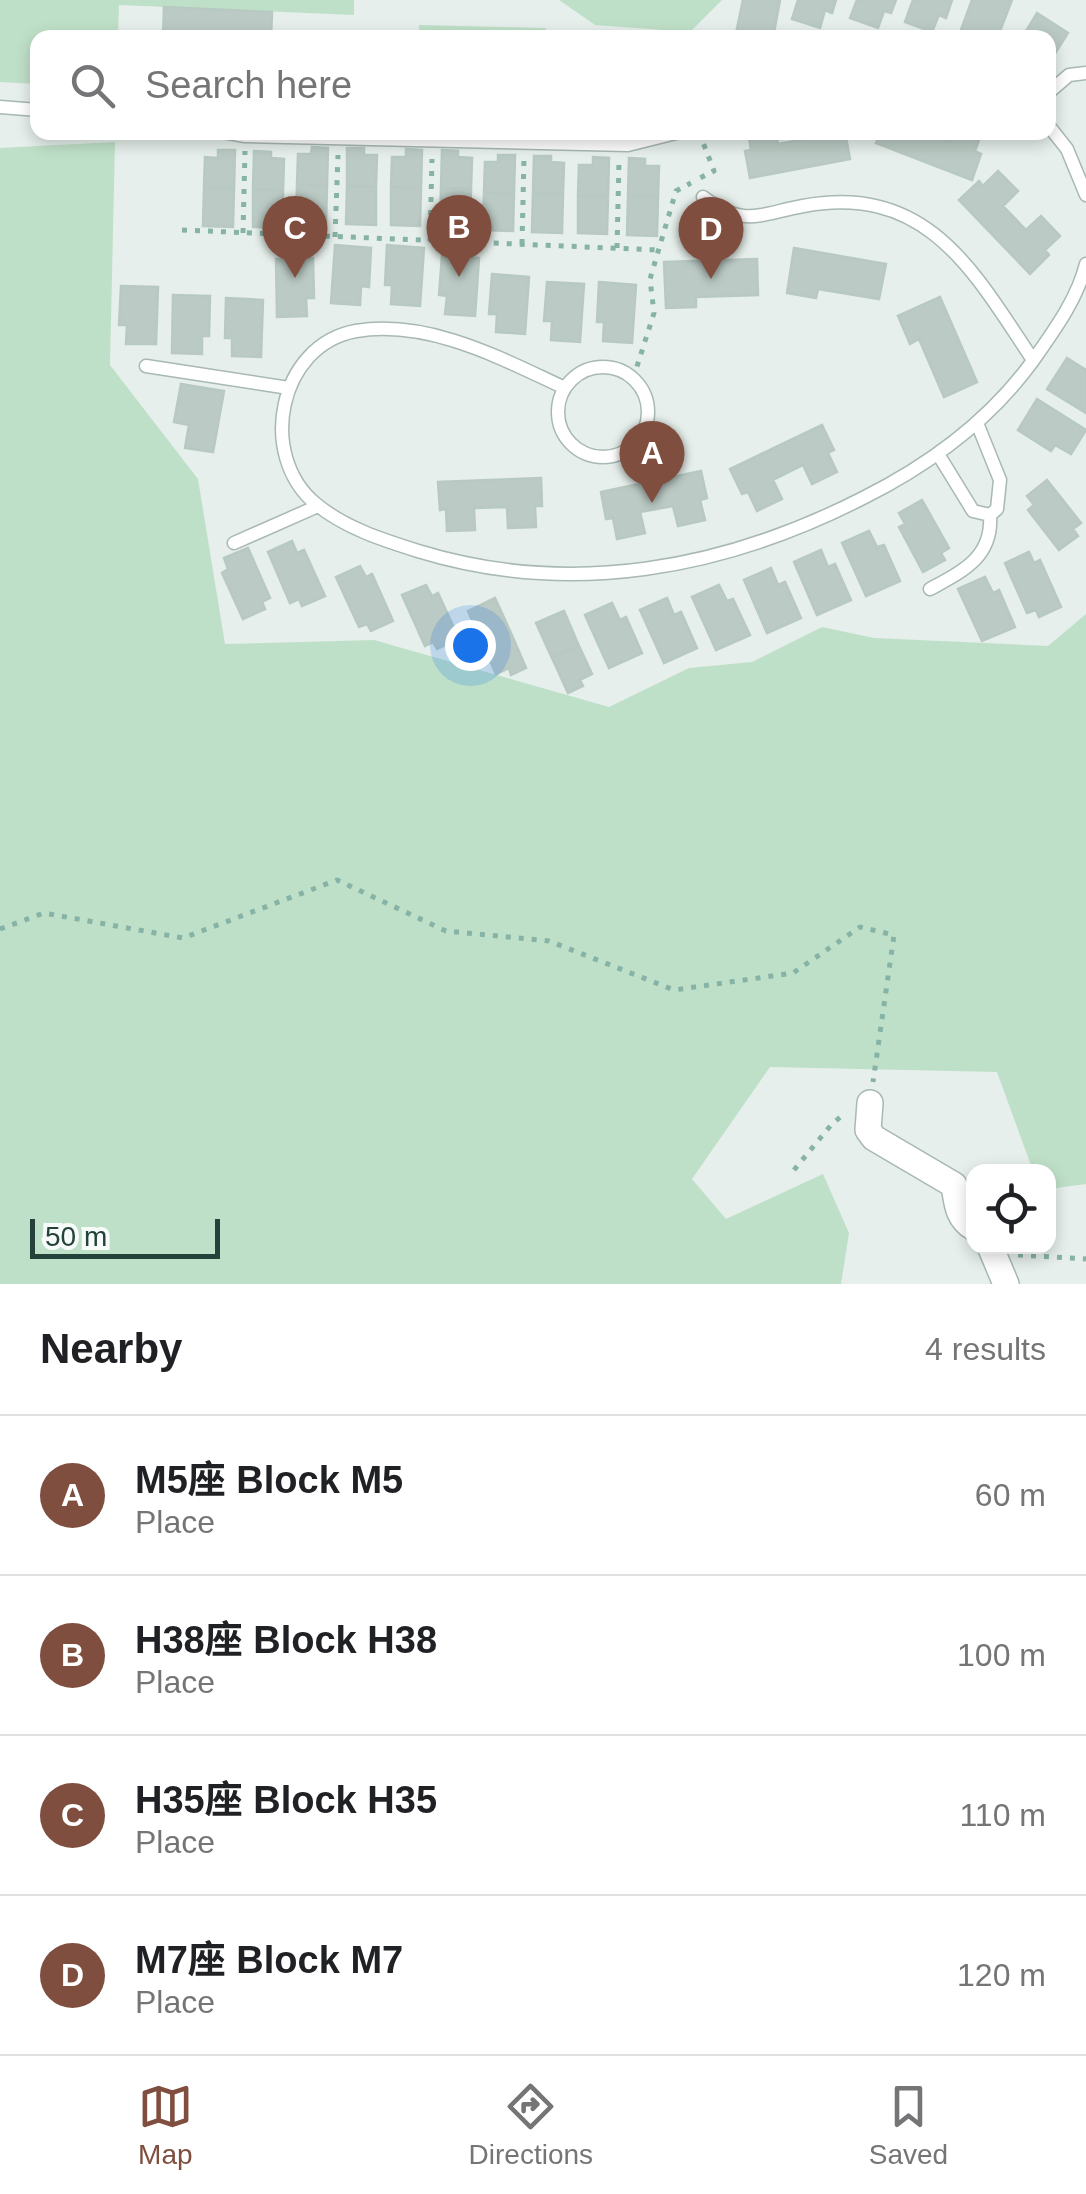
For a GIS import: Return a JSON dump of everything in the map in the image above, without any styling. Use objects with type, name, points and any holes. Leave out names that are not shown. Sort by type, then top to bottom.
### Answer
[{"type":"street","points":[[869,1110],[868,1130],[874,1138],[954,1184],[958,1212],[966,1223]]},
{"type":"street","points":[[995,1254],[1006,1284]]},
{"type":"lane","points":[[1056,85],[1068,75],[1086,74]]},
{"type":"lane","points":[[0,107],[30,109]]},
{"type":"lane","points":[[1056,135],[1082,170],[1086,195]]},
{"type":"lane","points":[[432,140],[619,145],[642,140]]},
{"type":"lane","points":[[702,196],[714,206],[743,216],[773,216],[822,203],[848,203],[873,206],[920,224],[960,256],[1033,360]]},
{"type":"lane","points":[[564,388],[456,342],[388,331],[355,332],[328,342],[304,362],[288,388],[281,418],[283,448],[293,476],[318,506],[395,544],[458,561],[523,571],[610,573],[696,562],[780,538],[820,521],[890,485],[938,454],[977,422],[1033,360],[1065,311],[1086,264]]},
{"type":"lane","points":[[146,366],[288,388]]},
{"type":"lane","points":[[609,367],[634,379],[647,404],[645,427],[632,446],[620,454],[607,456],[580,450],[569,441],[558,416],[564,388],[573,378],[596,368],[609,367]]},
{"type":"lane","points":[[938,454],[973,512],[990,514],[998,509],[1000,480],[977,422]]},
{"type":"lane","points":[[234,543],[318,506]]},
{"type":"lane","points":[[930,589],[975,562],[989,540],[990,514]]},
{"type":"path","points":[[243,233],[245,140]]},
{"type":"path","points":[[336,236],[339,140]]},
{"type":"path","points":[[430,240],[432,140]]},
{"type":"path","points":[[634,379],[654,312],[650,279],[676,191],[714,172],[702,140]]},
{"type":"path","points":[[522,244],[524,143]]},
{"type":"path","points":[[617,248],[619,145]]},
{"type":"path","points":[[182,230],[658,250]]},
{"type":"path","points":[[0,929],[44,913],[183,938],[338,880],[446,932],[550,941],[674,990],[793,973],[860,927],[894,934],[869,1110],[844,1113],[794,1170]]},
{"type":"path","points":[[1030,1254],[1086,1260]]},
{"type":"green space","points":[[0,0],[354,0],[354,15],[119,5],[118,30],[30,30],[30,84],[0,82]]},
{"type":"green space","points":[[559,0],[722,0],[692,30],[595,25]]},
{"type":"green space","points":[[419,25],[546,28],[546,30],[419,30]]},
{"type":"green space","points":[[115,142],[110,365],[198,479],[225,644],[374,640],[609,707],[689,668],[752,662],[822,627],[874,638],[1048,646],[1086,614],[1086,1184],[1056,1188],[1056,1164],[1030,1164],[997,1072],[770,1067],[692,1179],[726,1219],[823,1174],[849,1233],[841,1284],[0,1284],[0,148]]},
{"type":"building","points":[[743,0],[780,0],[774,30],[737,30]]},
{"type":"building","points":[[798,0],[836,0],[832,13],[825,10],[820,28],[792,19]]},
{"type":"building","points":[[857,0],[896,0],[891,13],[884,11],[878,28],[850,18]]},
{"type":"building","points":[[913,0],[952,0],[946,18],[939,15],[933,30],[905,22]]},
{"type":"building","points":[[972,0],[1012,0],[1000,30],[961,30]]},
{"type":"building","points":[[164,7],[272,12],[271,30],[163,30]]},
{"type":"building","points":[[1037,13],[1068,33],[1056,52],[1056,30],[1027,30]]},
{"type":"building","points":[[749,140],[777,140],[778,144],[846,140],[850,159],[750,178],[745,151],[751,150]]},
{"type":"building","points":[[979,140],[975,151],[981,154],[972,180],[876,143]]},
{"type":"building","points":[[312,147],[328,148],[327,186],[297,185],[298,154],[311,154]]},
{"type":"building","points":[[347,148],[364,148],[364,155],[377,155],[376,187],[347,186]]},
{"type":"building","points":[[406,149],[422,150],[421,188],[391,187],[392,157],[406,157]]},
{"type":"building","points":[[218,150],[235,150],[234,189],[204,188],[205,157],[218,158]]},
{"type":"building","points":[[442,150],[458,151],[458,157],[472,158],[471,189],[441,188]]},
{"type":"building","points":[[254,151],[271,152],[271,158],[284,159],[283,190],[253,189]]},
{"type":"building","points":[[498,155],[515,155],[514,194],[484,193],[485,162],[498,162]]},
{"type":"building","points":[[534,156],[551,156],[551,162],[564,163],[563,194],[533,193]]},
{"type":"building","points":[[593,157],[609,158],[608,197],[578,196],[579,165],[593,165]]},
{"type":"building","points":[[629,158],[645,159],[645,166],[659,166],[658,197],[628,196]]},
{"type":"building","points":[[998,171],[1018,191],[1003,206],[1026,230],[1041,216],[1060,236],[1045,250],[1049,255],[1030,274],[959,200],[979,181],[983,186]]},
{"type":"building","points":[[297,185],[327,186],[326,224],[296,223]]},
{"type":"building","points":[[347,186],[376,187],[376,225],[346,224]]},
{"type":"building","points":[[391,187],[421,188],[420,226],[391,225]]},
{"type":"building","points":[[204,188],[234,189],[233,227],[203,226]]},
{"type":"building","points":[[441,188],[471,189],[470,227],[440,226]]},
{"type":"building","points":[[253,189],[283,190],[283,228],[253,227]]},
{"type":"building","points":[[484,193],[514,194],[513,231],[483,230]]},
{"type":"building","points":[[533,193],[563,194],[562,233],[532,232]]},
{"type":"building","points":[[578,196],[608,197],[607,234],[578,233]]},
{"type":"building","points":[[628,196],[658,197],[657,236],[627,235]]},
{"type":"building","points":[[335,245],[371,248],[369,287],[361,286],[360,305],[331,303]]},
{"type":"building","points":[[387,245],[424,248],[420,306],[391,304],[392,285],[385,285]]},
{"type":"building","points":[[794,248],[886,264],[879,299],[818,289],[816,298],[787,293]]},
{"type":"building","points":[[442,256],[479,258],[475,316],[445,314],[447,296],[439,295]]},
{"type":"building","points":[[313,258],[314,298],[306,298],[307,316],[277,317],[276,259]]},
{"type":"building","points":[[757,259],[758,295],[696,297],[696,307],[666,308],[664,262]]},
{"type":"building","points":[[492,274],[529,277],[525,334],[496,332],[497,314],[489,314]]},
{"type":"building","points":[[547,282],[584,284],[580,342],[551,340],[552,321],[544,321]]},
{"type":"building","points":[[599,282],[636,285],[632,343],[603,341],[604,322],[597,322]]},
{"type":"building","points":[[121,286],[158,287],[156,344],[126,344],[127,325],[119,325]]},
{"type":"building","points":[[173,295],[210,296],[209,336],[202,336],[202,354],[172,353]]},
{"type":"building","points":[[940,297],[977,382],[944,397],[919,339],[910,344],[898,316]]},
{"type":"building","points":[[226,298],[263,300],[261,357],[232,356],[232,338],[225,338]]},
{"type":"building","points":[[1067,358],[1086,370],[1086,413],[1047,389]]},
{"type":"building","points":[[181,384],[224,391],[213,452],[185,448],[189,425],[174,422]]},
{"type":"building","points":[[1037,399],[1086,430],[1071,454],[1055,445],[1051,451],[1018,430]]},
{"type":"building","points":[[822,425],[834,450],[828,453],[837,472],[812,484],[803,465],[773,480],[782,499],[757,511],[748,492],[742,494],[730,469]]},
{"type":"building","points":[[701,471],[707,498],[700,500],[705,520],[678,526],[673,506],[640,512],[645,533],[617,539],[613,518],[606,519],[601,492]]},
{"type":"building","points":[[541,478],[542,506],[535,506],[536,527],[508,528],[507,507],[474,508],[475,530],[447,531],[446,509],[440,510],[438,482]]},
{"type":"building","points":[[1047,480],[1081,523],[1073,529],[1078,536],[1059,550],[1028,510],[1034,505],[1027,496]]},
{"type":"building","points":[[922,500],[949,548],[941,553],[945,560],[923,572],[899,527],[905,524],[899,513]]},
{"type":"building","points":[[869,531],[877,547],[884,545],[900,581],[866,596],[842,543]]},
{"type":"building","points":[[292,541],[297,553],[304,550],[325,596],[302,606],[299,599],[290,603],[268,552]]},
{"type":"building","points":[[248,548],[270,598],[262,602],[265,609],[243,619],[222,573],[228,569],[224,558]]},
{"type":"building","points":[[821,550],[828,567],[835,564],[851,600],[817,615],[794,562]]},
{"type":"building","points":[[1029,552],[1034,563],[1040,560],[1061,607],[1039,617],[1036,610],[1027,613],[1005,563]]},
{"type":"building","points":[[360,566],[366,577],[372,574],[393,621],[371,631],[367,624],[359,627],[336,577]]},
{"type":"building","points":[[771,568],[778,585],[785,582],[801,618],[767,633],[744,580]]},
{"type":"building","points":[[985,577],[993,593],[999,590],[1015,627],[982,641],[958,589]]},
{"type":"building","points":[[426,585],[432,596],[438,593],[459,639],[437,649],[433,642],[425,646],[402,595]]},
{"type":"building","points":[[719,585],[727,601],[733,599],[750,635],[716,650],[692,597]]},
{"type":"building","points":[[495,598],[511,633],[483,645],[468,611]]},
{"type":"building","points":[[667,598],[674,615],[681,612],[697,648],[664,663],[640,610]]},
{"type":"building","points":[[612,603],[620,620],[626,617],[642,653],[609,668],[585,615]]},
{"type":"building","points":[[564,611],[579,646],[552,658],[536,623]]},
{"type":"building","points":[[511,633],[526,668],[511,675],[509,668],[496,674],[483,645]]},
{"type":"building","points":[[579,646],[592,674],[580,680],[583,686],[568,693],[552,658]]},
{"type":"place","name":"H38座 Block H38","points":[[459,277]]},
{"type":"place","name":"H35座 Block H35","points":[[295,278]]},
{"type":"place","name":"M7座 Block M7","points":[[711,279]]},
{"type":"place","name":"M5座 Block M5","points":[[652,503]]}]
